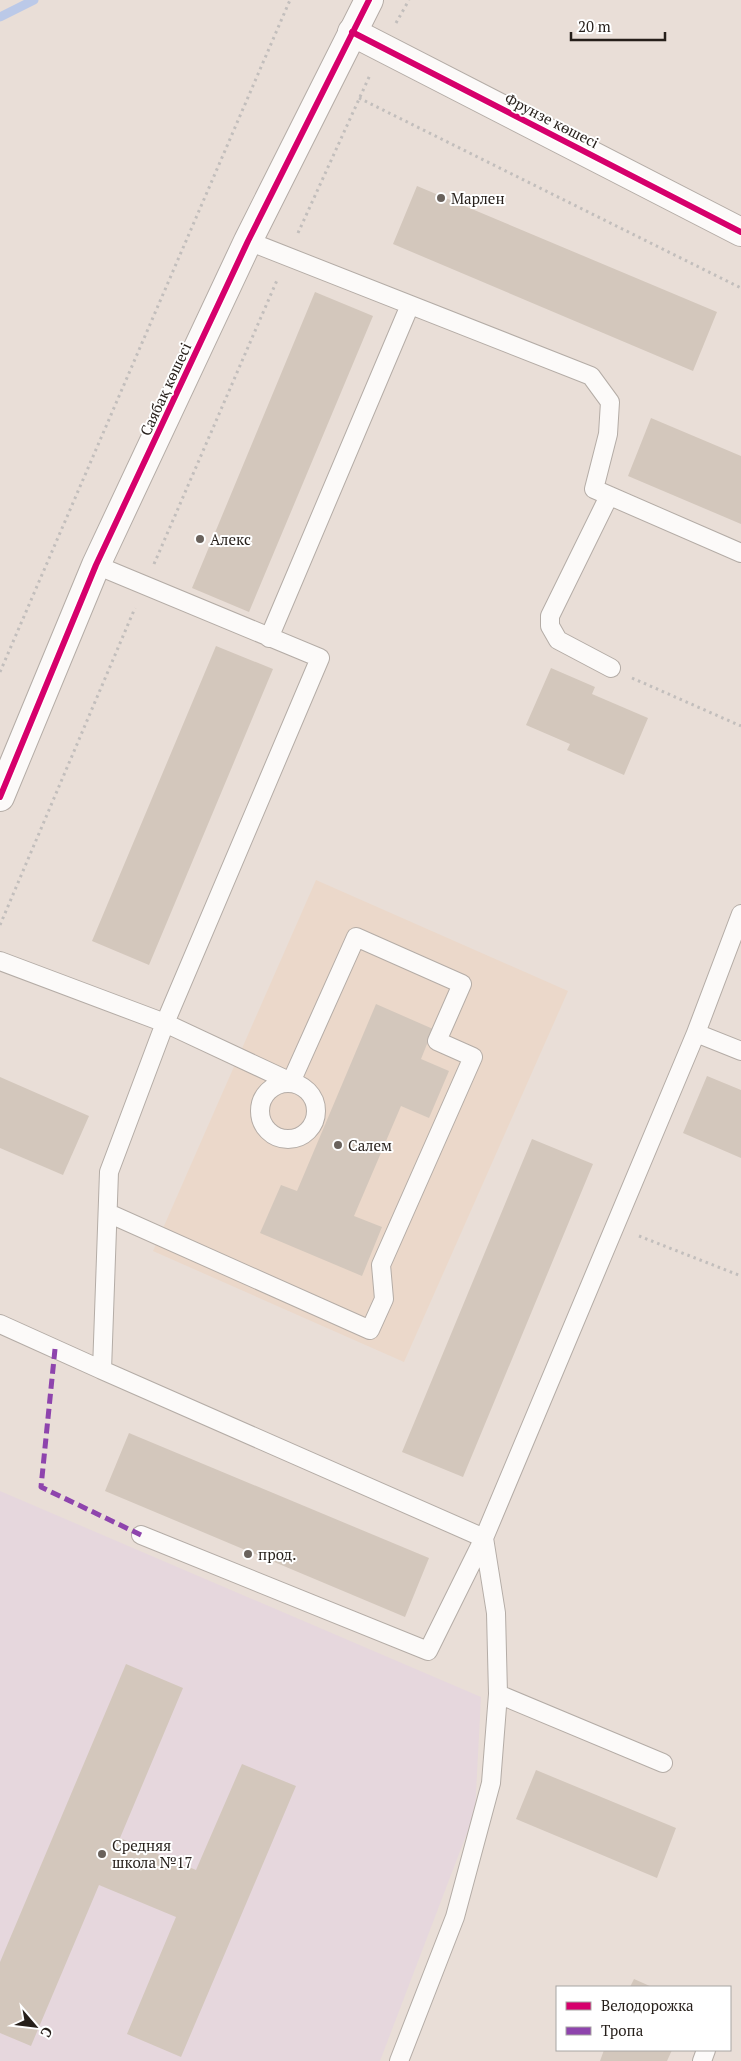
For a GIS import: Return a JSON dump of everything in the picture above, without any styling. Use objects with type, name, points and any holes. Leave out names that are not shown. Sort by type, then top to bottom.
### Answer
[{"type":"street","name":"Саябақ көшесі","points":[[0,797],[96,564],[248,241],[369,0]]},
{"type":"street","name":"Фрунзе көшесі","points":[[352,32],[741,232]]},
{"type":"lane","points":[[248,241],[591,376],[610,402],[608,434],[594,489],[741,553]]},
{"type":"lane","points":[[269,638],[410,305]]},
{"type":"lane","points":[[610,496],[550,616],[550,626],[558,640],[611,668]]},
{"type":"lane","points":[[96,564],[320,658],[165,1023],[109,1172],[102,1370]]},
{"type":"lane","points":[[141,1535],[428,1651],[484,1538],[696,1033],[741,914]]},
{"type":"lane","points":[[0,961],[165,1023],[291,1082],[356,937],[462,984],[437,1041],[473,1057],[381,1265],[384,1299],[370,1330],[108,1213]]},
{"type":"lane","points":[[696,1033],[741,1051]]},
{"type":"lane","points":[[0,1324],[484,1538]]},
{"type":"lane","points":[[399,2061],[458,1908],[491,1783],[498,1694],[496,1613],[484,1538]]},
{"type":"lane","points":[[498,1694],[663,1763]]},
{"type":"path","points":[[0,672],[290,0]]},
{"type":"path","points":[[0,925],[287,256],[382,47],[409,0]]},
{"type":"path","points":[[359,98],[741,288]]},
{"type":"path","points":[[611,668],[741,726]]},
{"type":"path","points":[[615,1226],[741,1276]]},
{"type":"shaded area","points":[[316,880],[568,991],[404,1362],[153,1251]]},
{"type":"shaded area","points":[[0,1491],[481,1697],[475,1812],[380,2061],[0,2061]]},
{"type":"building","points":[[417,186],[717,312],[693,371],[393,244]]},
{"type":"building","points":[[315,292],[373,316],[249,612],[192,588]]},
{"type":"building","points":[[651,418],[741,456],[741,524],[628,476]]},
{"type":"building","points":[[216,646],[273,669],[149,965],[92,941]]},
{"type":"building","points":[[551,668],[595,687],[592,694],[648,718],[624,775],[567,750],[570,744],[526,725]]},
{"type":"building","points":[[376,1004],[433,1029],[421,1059],[449,1071],[429,1118],[401,1106],[354,1216],[382,1227],[362,1276],[260,1233],[281,1185],[297,1191]]},
{"type":"building","points":[[707,1076],[741,1090],[741,1158],[683,1133]]},
{"type":"building","points":[[0,1077],[89,1116],[63,1175],[0,1148]]},
{"type":"building","points":[[532,1139],[593,1164],[463,1477],[402,1452]]},
{"type":"building","points":[[129,1433],[429,1558],[405,1617],[105,1491]]},
{"type":"building","name":"Средняя школа №17","points":[[126,1664],[183,1688],[120,1838],[196,1870],[242,1764],[296,1786],[181,2057],[127,2034],[176,1917],[99,1885],[31,2046],[0,2033],[0,1962]]},
{"type":"building","points":[[536,1770],[676,1828],[657,1878],[516,1819]]},
{"type":"building","points":[[634,1979],[650,1986],[630,1986]]},
{"type":"building","points":[[604,2051],[672,2051],[667,2061],[600,2061]]},
{"type":"waterway","points":[[0,17],[34,0]]},
{"type":"marked path","points":[[55,1349],[41,1487],[141,1535]]},
{"type":"cycle path","points":[[0,797],[96,565],[248,241],[369,0]]},
{"type":"cycle path","points":[[352,32],[741,232]]},
{"type":"place","name":"Марлен","points":[[441,198]]},
{"type":"place","name":"Алекс","points":[[200,539]]},
{"type":"place","name":"Салем","points":[[338,1145]]},
{"type":"place","name":"прод.","points":[[248,1554]]},
{"type":"place","name":"Средняя школа №17","points":[[102,1854]]}]
